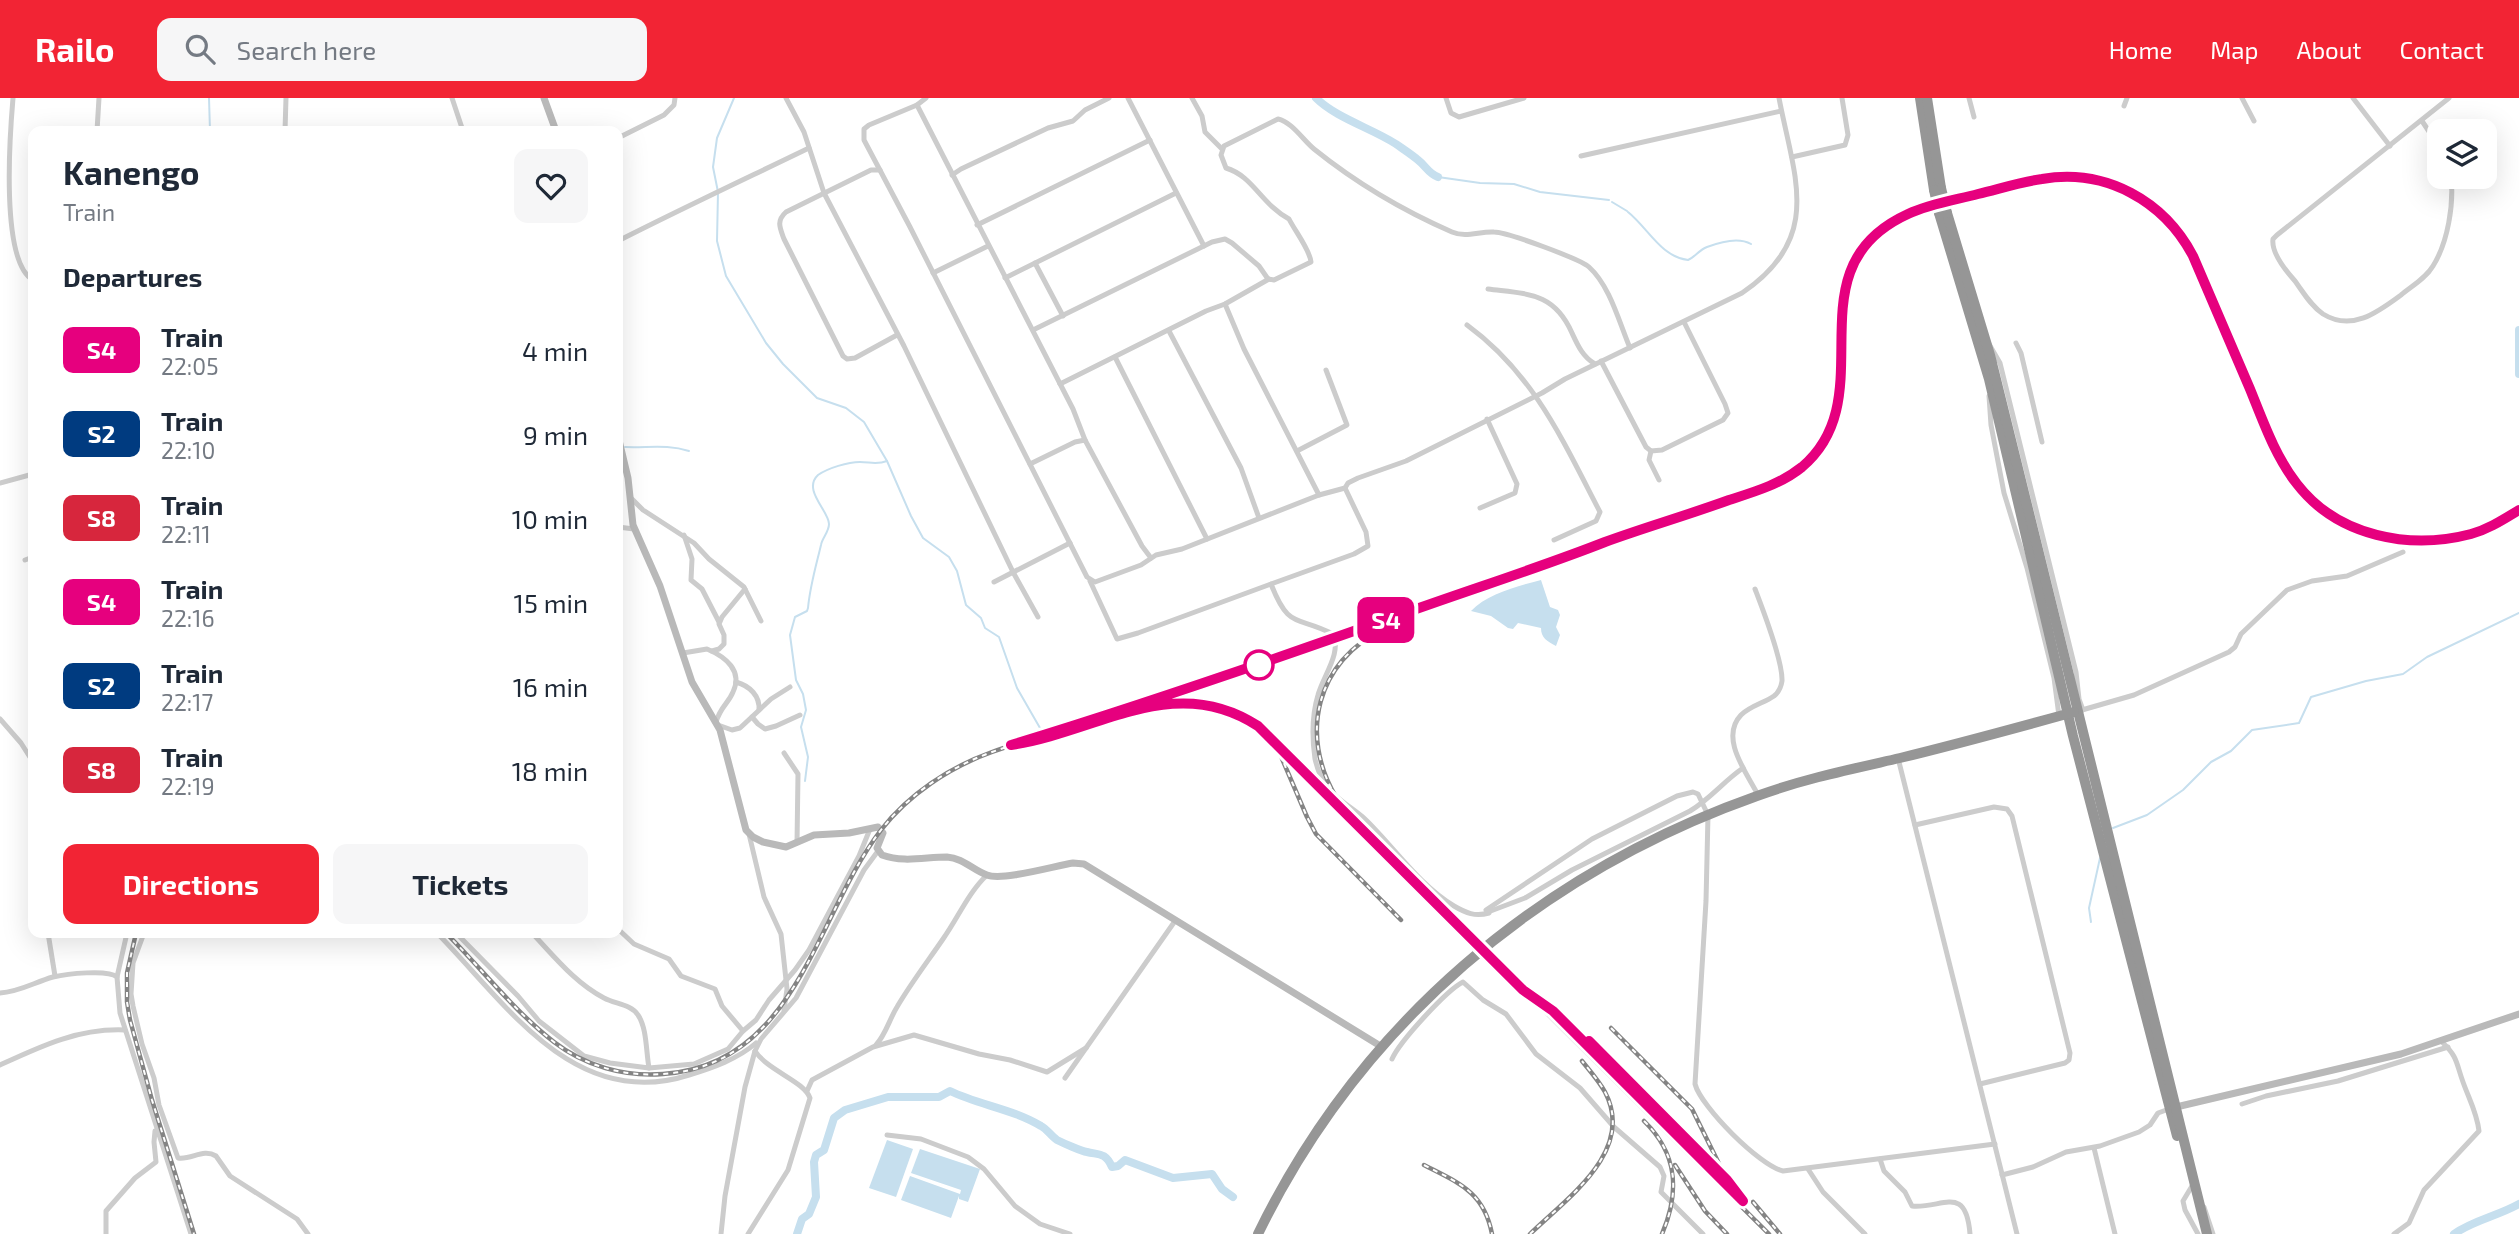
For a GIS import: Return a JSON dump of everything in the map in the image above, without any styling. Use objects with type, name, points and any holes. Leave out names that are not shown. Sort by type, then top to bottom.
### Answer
[{"type":"highway","points":[[1920,98],[1943,213],[1989,379],[2192,1186],[2201,1205]]},
{"type":"highway","points":[[1927,98],[1937,189]]},
{"type":"highway","points":[[1943,213],[1984,339],[2072,713]]},
{"type":"highway","points":[[1258,1234],[1280,1190],[1312,1137],[1382,1047],[1445,982],[1499,935],[1588,867],[1758,795],[1818,777],[2072,713]]},
{"type":"highway","points":[[2173,1108],[2207,1234]]},
{"type":"street","points":[[13,98],[9,151],[11,214],[20,268],[28,276]]},
{"type":"street","points":[[97,126],[99,98]]},
{"type":"street","points":[[285,126],[286,98]]},
{"type":"street","points":[[452,98],[461,126]]},
{"type":"street","points":[[544,98],[554,126]]},
{"type":"street","points":[[623,136],[664,115],[674,105],[675,98]]},
{"type":"street","points":[[786,98],[804,132],[824,192],[1038,617]]},
{"type":"street","points":[[926,98],[917,105],[864,129],[864,140],[1090,581],[1117,639],[1354,554],[1368,546],[1366,532],[1345,488]]},
{"type":"street","points":[[952,175],[1048,128],[1073,121],[1085,110],[1109,98]]},
{"type":"street","points":[[1128,98],[1204,246]]},
{"type":"street","points":[[1192,98],[1202,116],[1205,132],[1222,149]]},
{"type":"street","points":[[1446,98],[1451,113],[1459,117],[1524,98]]},
{"type":"street","points":[[1090,581],[1103,579],[1141,565],[1151,558],[1319,495],[1345,488],[1348,483],[1358,478],[1406,461],[1601,361],[1684,322],[1758,282],[1783,252],[1792,236],[1797,217],[1798,189],[1779,98]]},
{"type":"street","points":[[1792,157],[1845,145],[1848,135],[1842,98]]},
{"type":"street","points":[[1969,98],[1974,117]]},
{"type":"street","points":[[2124,106],[2127,98]]},
{"type":"street","points":[[2242,98],[2254,121]]},
{"type":"street","points":[[2353,98],[2390,146]]},
{"type":"street","points":[[2449,98],[2273,239],[2274,249],[2312,304],[2324,315],[2345,321],[2365,318],[2380,310],[2428,273],[2439,255],[2451,204],[2452,189]]},
{"type":"street","points":[[917,105],[1073,409],[1085,440],[1151,558]]},
{"type":"street","points":[[1581,156],[1781,111]]},
{"type":"street","points":[[1222,149],[1266,124],[1282,120],[1289,123],[1302,140],[1334,165],[1451,231],[1464,235],[1502,233],[1584,263],[1603,285],[1630,348]]},
{"type":"street","points":[[2422,121],[2427,128]]},
{"type":"street","points":[[977,225],[1150,140]]},
{"type":"street","points":[[623,239],[701,198],[730,187],[809,148]]},
{"type":"street","points":[[1060,384],[1225,304],[1269,279],[1274,280],[1311,262],[1310,254],[1289,219],[1260,197],[1245,177],[1226,168],[1221,155],[1222,149]]},
{"type":"street","points":[[880,170],[872,170],[824,192],[786,212],[779,222],[843,356],[851,359],[897,335]]},
{"type":"street","points":[[1005,278],[1176,193]]},
{"type":"street","points":[[1033,330],[1204,246],[1225,239],[1269,279]]},
{"type":"street","points":[[933,273],[988,246]]},
{"type":"street","points":[[1035,262],[1063,316]]},
{"type":"street","points":[[1488,289],[1533,294],[1550,304],[1565,318],[1586,359],[1595,365]]},
{"type":"street","points":[[1225,304],[1244,349],[1319,495]]},
{"type":"street","points":[[1651,452],[1662,450],[1723,420],[1728,413],[1684,322]]},
{"type":"street","points":[[1467,325],[1491,343],[1537,396],[1600,512],[1599,519],[1590,525],[1554,540]]},
{"type":"street","points":[[1169,331],[1241,468],[1259,518]]},
{"type":"street","points":[[2016,343],[2021,353],[2042,442]]},
{"type":"street","points":[[1115,357],[1207,539]]},
{"type":"street","points":[[1601,361],[1641,439],[1651,452]]},
{"type":"street","points":[[1297,451],[1347,425],[1326,370]]},
{"type":"street","points":[[1480,508],[1516,493],[1517,484],[1487,419]]},
{"type":"street","points":[[1030,464],[1075,442],[1085,440]]},
{"type":"street","points":[[1651,452],[1649,460],[1659,480]]},
{"type":"street","points":[[623,460],[634,529],[661,590],[692,682],[717,723],[737,788],[764,897],[781,934],[788,989],[784,1013]]},
{"type":"street","points":[[0,483],[28,475]]},
{"type":"street","points":[[631,498],[643,510],[684,535],[745,589],[761,621]]},
{"type":"street","points":[[623,528],[634,529]]},
{"type":"street","points":[[684,535],[692,559],[691,580],[702,589],[724,635],[724,644],[712,651]]},
{"type":"street","points":[[994,582],[1070,543]]},
{"type":"street","points":[[2072,713],[2134,695],[2229,652],[2235,647],[2241,634],[2287,590],[2312,581],[2347,576],[2403,552]]},
{"type":"street","points":[[1271,584],[1286,615],[1298,622],[1327,630],[1336,638],[1335,652],[1318,694],[1313,728],[1315,758],[1325,784],[1370,824],[1443,898],[1470,914],[1489,913],[1588,867],[1704,803],[1743,768]]},
{"type":"street","points":[[719,622],[745,589]]},
{"type":"street","points":[[1755,589],[1776,651],[1782,679],[1779,692],[1742,714],[1733,728],[1732,735],[1743,768],[1758,795]]},
{"type":"street","points":[[683,653],[707,649],[735,670],[734,692],[722,707],[717,723]]},
{"type":"street","points":[[736,682],[756,695],[759,710]]},
{"type":"street","points":[[717,723],[736,730],[790,687]]},
{"type":"street","points":[[752,716],[765,729],[800,715]]},
{"type":"street","points":[[0,719],[28,754]]},
{"type":"street","points":[[784,753],[798,774],[797,844]]},
{"type":"street","points":[[1898,758],[2017,1234]]},
{"type":"street","points":[[1489,913],[1486,910],[1592,839],[1676,796],[1693,792],[1698,794],[1708,815],[1696,1089],[1708,1108],[1769,1166],[1783,1171],[1995,1144]]},
{"type":"street","points":[[1915,825],[1994,807],[2007,809],[2012,816],[2070,1053],[2069,1060],[2065,1063],[1980,1084]]},
{"type":"street","points":[[443,938],[530,1032],[548,1048],[585,1070],[631,1081],[668,1080],[698,1072],[751,1048],[796,998],[864,870],[878,851],[883,833],[880,828],[870,827],[849,833],[814,835],[786,847],[769,845],[749,834]]},
{"type":"street","points":[[461,938],[539,1021],[584,1056],[610,1063],[649,1068],[694,1064],[728,1049],[743,1031],[757,1020],[769,1000],[786,981],[809,950],[859,856],[870,827]]},
{"type":"street","points":[[878,851],[886,857],[903,860],[952,858],[970,864],[987,875],[1003,876],[1077,863],[1089,867],[1382,1047]]},
{"type":"street","points":[[873,1047],[883,1038],[895,1009],[921,968],[943,940],[977,885],[987,875]]},
{"type":"street","points":[[1535,877],[1543,887]]},
{"type":"street","points":[[1065,1078],[1175,921]]},
{"type":"street","points":[[623,934],[634,944],[669,959],[681,976],[715,989],[722,1006],[743,1031]]},
{"type":"street","points":[[49,938],[55,976]]},
{"type":"street","points":[[126,938],[117,977],[119,1004],[191,1234]]},
{"type":"street","points":[[142,938],[133,963],[131,994],[159,1105],[178,1158],[212,1153],[230,1176],[297,1219],[307,1234]]},
{"type":"street","points":[[536,938],[579,981],[604,998],[630,1007],[640,1016],[649,1068]]},
{"type":"street","points":[[0,993],[19,990],[55,976],[106,972],[117,977]]},
{"type":"street","points":[[1392,1059],[1418,1024],[1449,992],[1463,982],[1483,1000],[1506,1014],[1536,1055],[1580,1088],[1614,1127],[1660,1167],[1664,1176],[1661,1192],[1703,1234]]},
{"type":"street","points":[[2242,1104],[2274,1094],[2338,1081],[2445,1044],[2519,1014]]},
{"type":"street","points":[[0,1065],[45,1044],[77,1034],[125,1030]]},
{"type":"street","points":[[807,1091],[812,1080],[873,1047],[914,1035],[1047,1072],[1086,1048]]},
{"type":"street","points":[[721,1234],[725,1196],[745,1087],[761,1039]]},
{"type":"street","points":[[2002,1175],[2033,1167],[2066,1153],[2094,1148],[2146,1129],[2158,1113],[2173,1108],[2445,1044]]},
{"type":"street","points":[[2393,1234],[2409,1223],[2424,1190],[2479,1132],[2472,1100],[2463,1082],[2458,1062],[2445,1044]]},
{"type":"street","points":[[748,1234],[792,1162],[810,1098],[807,1091],[766,1065],[755,1051]]},
{"type":"street","points":[[106,1234],[106,1211],[135,1178],[156,1162],[156,1128]]},
{"type":"street","points":[[887,1135],[921,1139],[968,1157],[984,1169],[1015,1206],[1040,1224],[1070,1234]]},
{"type":"street","points":[[2094,1148],[2115,1234]]},
{"type":"street","points":[[1880,1159],[1884,1171],[1905,1192],[1912,1206],[1951,1201],[1959,1204],[1966,1213],[1970,1234]]},
{"type":"street","points":[[1808,1169],[1823,1192],[1866,1234]]},
{"type":"street","points":[[2192,1186],[2184,1196],[2183,1205],[2198,1234]]},
{"type":"street","points":[[2201,1205],[2213,1234]]},
{"type":"water","points":[[1541,580],[1550,607],[1558,610],[1560,615],[1556,627],[1560,635],[1556,646],[1545,639],[1541,628],[1518,623],[1513,629],[1508,628],[1491,616],[1471,611],[1494,595]]},
{"type":"water","points":[[887,1140],[913,1149],[896,1197],[869,1188]]},
{"type":"water","points":[[920,1149],[980,1169],[968,1202],[959,1199],[959,1196],[951,1218],[901,1200],[910,1176],[960,1194],[961,1190],[911,1173]]},
{"type":"waterway","points":[[209,98],[210,126]]},
{"type":"waterway","points":[[734,98],[717,138],[713,167],[718,192],[717,241],[726,276],[766,343],[783,364],[817,398],[846,408],[864,422],[887,461],[923,538],[949,557],[957,571],[966,605],[981,618],[985,628],[999,637],[1017,688],[1040,728]]},
{"type":"waterway","points":[[1316,98],[1333,111],[1396,144],[1438,177]]},
{"type":"waterway","points":[[1438,177],[1480,183],[1514,184],[1540,192],[1609,200]]},
{"type":"waterway","points":[[1612,202],[1627,211]]},
{"type":"waterway","points":[[1628,212],[1662,248],[1678,258],[1688,260],[1704,248],[1723,242],[1741,241],[1751,244]]},
{"type":"waterway","points":[[2519,330],[2519,374]]},
{"type":"waterway","points":[[625,447],[665,447],[689,451]]},
{"type":"waterway","points":[[805,781],[808,757],[801,727],[806,710],[803,694],[796,680],[790,635],[795,617],[807,611],[822,542],[829,527],[828,519],[814,494],[814,481],[822,472],[844,464],[887,461]]},
{"type":"waterway","points":[[2113,828],[2147,815],[2183,790],[2211,762],[2231,751],[2252,730],[2299,723],[2311,697],[2366,681],[2403,674],[2427,657],[2519,613]]},
{"type":"waterway","points":[[2091,922],[2089,908],[2100,858]]},
{"type":"waterway","points":[[797,1234],[802,1219],[809,1214],[816,1197],[814,1162],[816,1155],[824,1150],[834,1118],[845,1110],[888,1097],[939,1097],[950,1091],[1030,1120],[1043,1127],[1057,1140],[1104,1156],[1112,1167],[1125,1160],[1173,1178],[1212,1174],[1222,1189],[1233,1197]]},
{"type":"waterway","points":[[2454,1234],[2519,1204]]},
{"type":"railway","points":[[451,938],[525,1017],[554,1042],[579,1058],[634,1074],[663,1074],[708,1064],[744,1044],[773,1016],[798,981],[858,865],[881,830],[917,793],[961,765],[1018,743],[1197,686],[1506,579],[1756,491],[1793,473],[1826,438],[1837,405],[1844,297],[1853,265],[1874,236],[1919,210],[2031,181],[2070,177],[2113,185],[2150,205],[2167,220],[2193,256],[2283,463],[2297,484],[2314,502],[2333,516],[2376,535],[2424,540],[2448,539],[2478,532],[2519,510]]},
{"type":"railway","points":[[1336,797],[1318,749],[1317,725],[1321,702],[1329,680],[1343,660],[1361,643],[1384,629]]},
{"type":"railway","points":[[1165,704],[1202,703],[1225,709],[1258,726],[1769,1234]]},
{"type":"railway","points":[[1280,754],[1316,834],[1401,920]]},
{"type":"railway","points":[[135,938],[127,973],[130,1020],[194,1234]]},
{"type":"railway","points":[[1611,1028],[1692,1109],[1727,1180]]},
{"type":"railway","points":[[1530,1234],[1593,1172],[1605,1153],[1612,1134],[1612,1114],[1605,1092],[1582,1061]]},
{"type":"railway","points":[[1644,1121],[1664,1147],[1672,1174],[1672,1203],[1662,1234]]},
{"type":"railway","points":[[1424,1165],[1459,1184],[1476,1198],[1483,1208],[1492,1234]]},
{"type":"railway","points":[[1675,1165],[1705,1211],[1727,1234]]},
{"type":"railway","points":[[1753,1202],[1780,1234]]},
{"type":"train","name":"S4","points":[[1589,1041],[1727,1180],[1743,1201],[1553,1011],[1523,990],[1258,726],[1242,716],[1223,708],[1193,702],[1170,703],[1039,741],[1011,745],[1194,687],[1606,542],[1754,493],[1779,482],[1802,467],[1822,444],[1831,428],[1841,391],[1840,318],[1843,294],[1853,264],[1868,243],[1886,226],[1916,210],[2043,178],[2080,178],[2116,185],[2152,205],[2176,228],[2193,256],[2276,451],[2298,486],[2310,499],[2335,517],[2372,535],[2421,542],[2473,534],[2519,510]]}]
